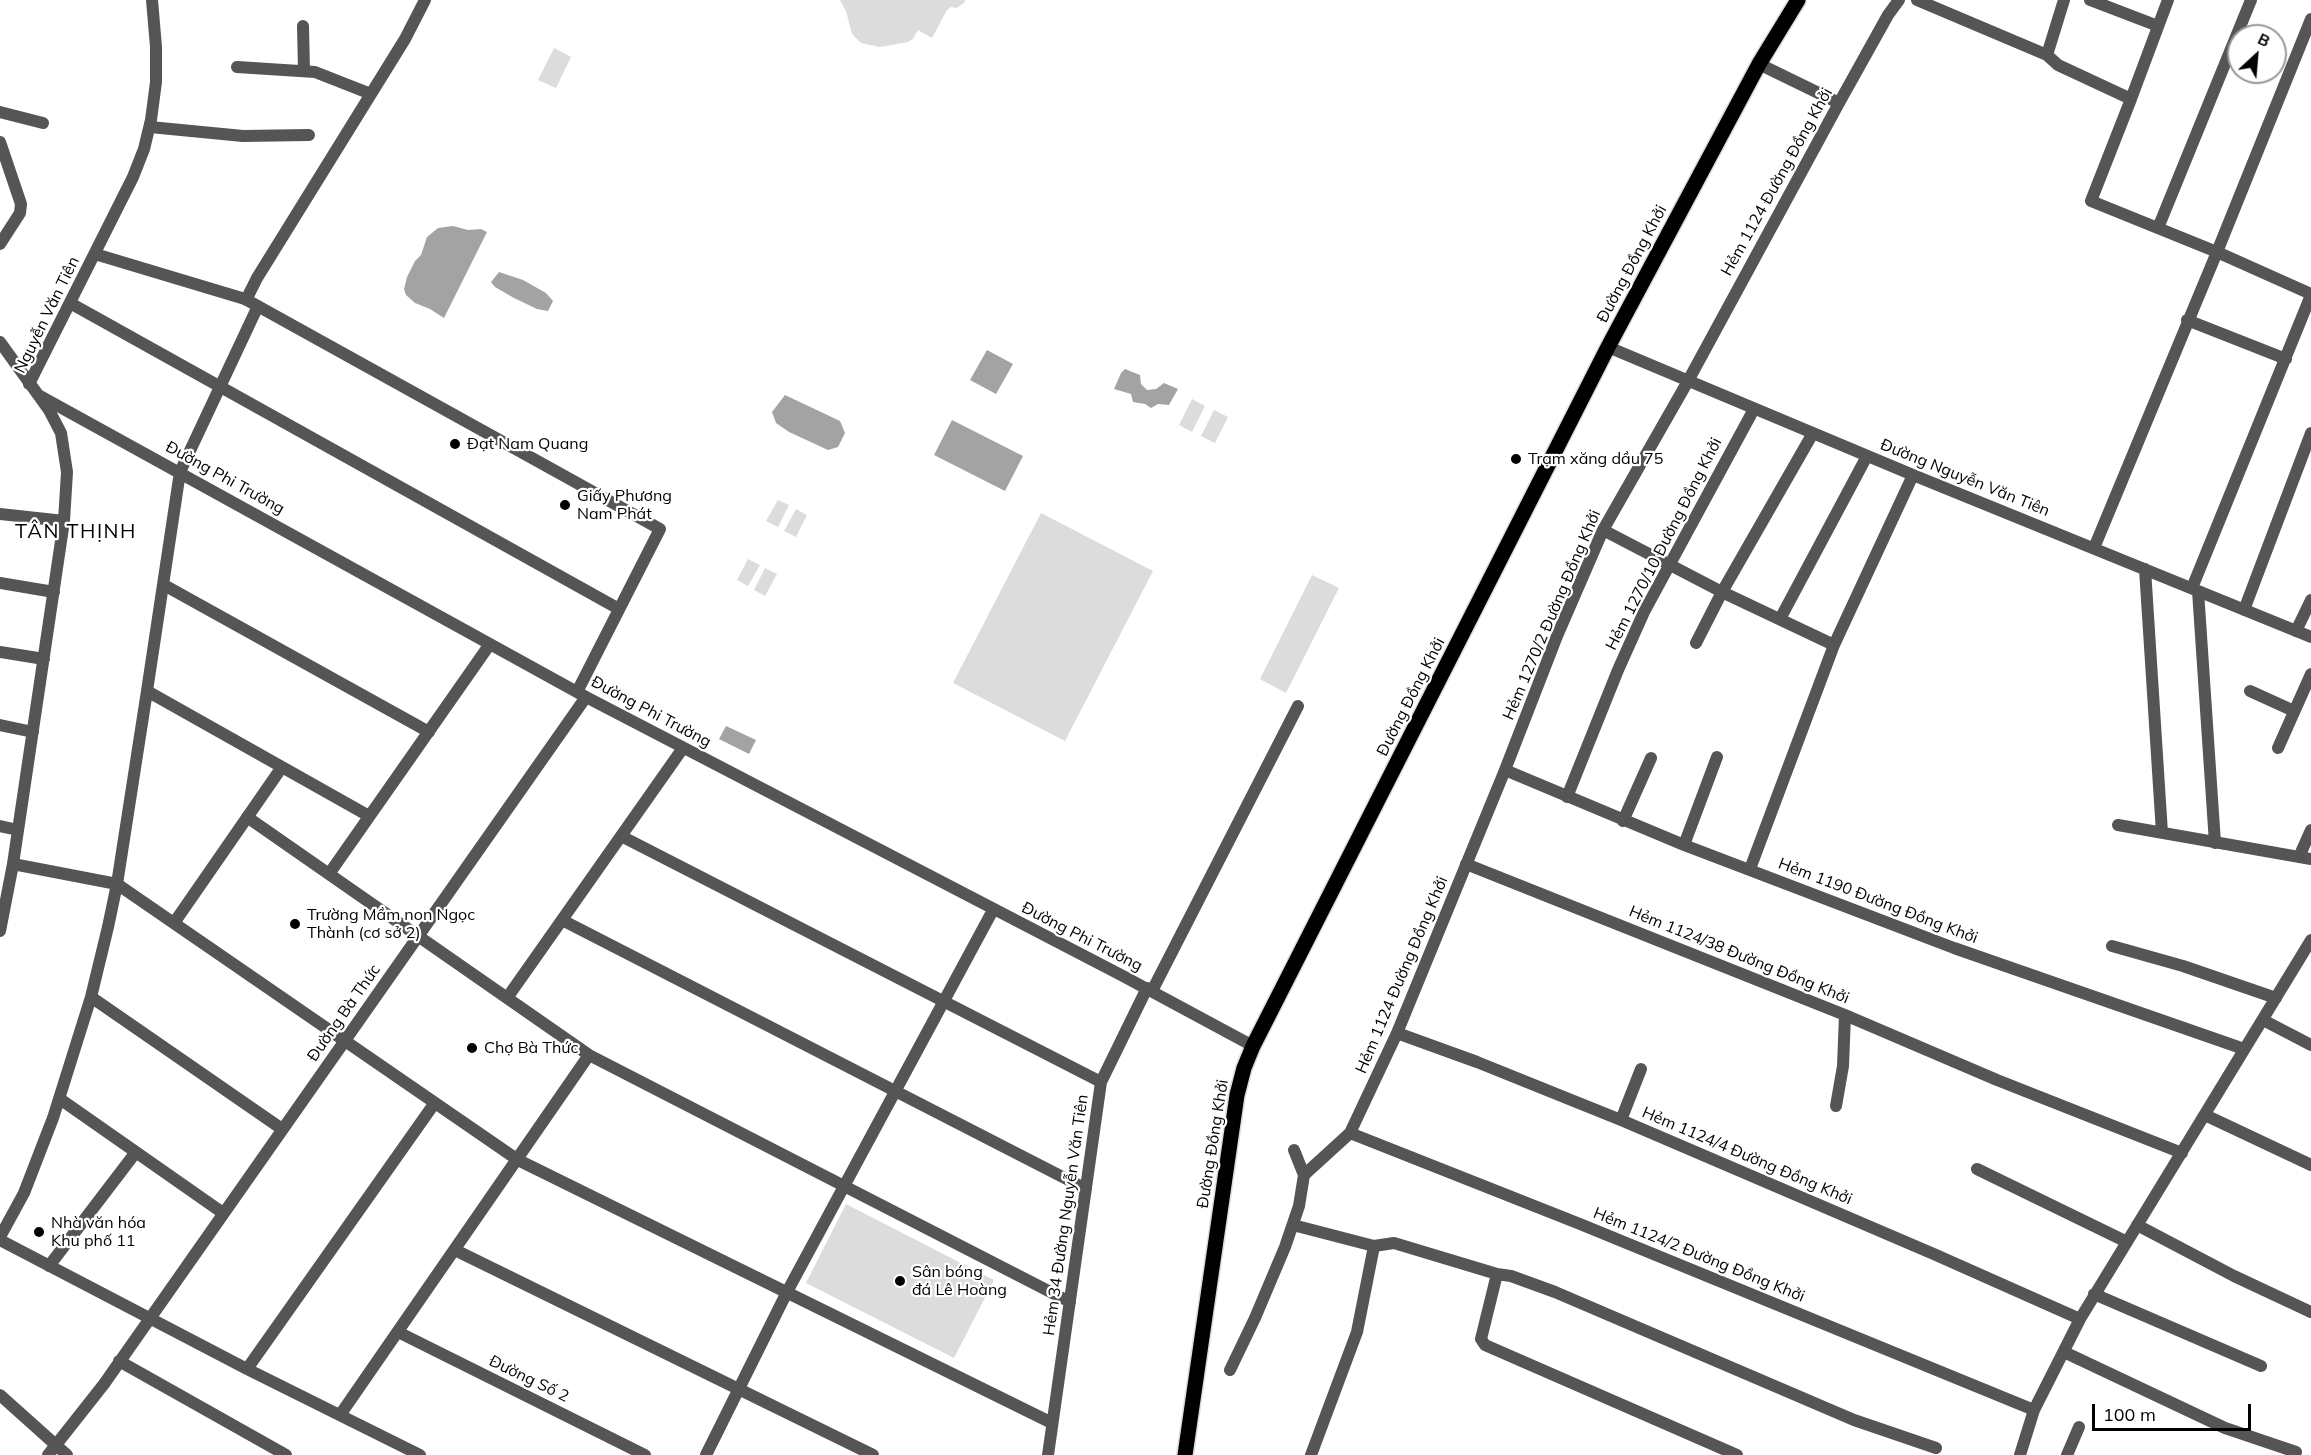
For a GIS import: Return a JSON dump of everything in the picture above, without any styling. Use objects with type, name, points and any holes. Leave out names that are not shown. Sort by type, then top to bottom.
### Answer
[{"type":"main road","name":"Đường Đồng Khởi","points":[[1185,1455],[1237,1095],[1253,1046],[1608,347],[1759,64],[1798,0]]},
{"type":"street","name":"Nguyễn Văn Tiên","points":[[0,930],[14,864],[68,486],[64,445],[58,427],[40,396],[29,384],[136,170],[150,127],[157,65],[152,0]]},
{"type":"street","points":[[246,300],[257,278],[405,39],[425,0]]},
{"type":"street","name":"Hẻm 1124 Đường Đồng Khởi","points":[[1688,381],[1839,102],[1888,15],[1899,0]]},
{"type":"street","points":[[1917,0],[2047,55],[2058,65],[2131,99]]},
{"type":"street","points":[[2047,55],[2064,0]]},
{"type":"street","points":[[2090,0],[2158,26]]},
{"type":"street","points":[[2168,0],[2091,201],[2217,252],[2311,294],[2195,590],[2215,843]]},
{"type":"street","points":[[2158,228],[2251,0]]},
{"type":"street","points":[[2094,548],[2311,19]]},
{"type":"street","points":[[303,26],[304,71]]},
{"type":"street","points":[[1759,64],[1839,102]]},
{"type":"street","points":[[237,67],[315,72],[371,94]]},
{"type":"street","points":[[0,112],[43,123]]},
{"type":"street","points":[[150,127],[243,136],[309,135]]},
{"type":"street","points":[[0,142],[21,204],[20,213],[0,244]]},
{"type":"street","points":[[95,254],[230,293],[258,306],[180,472],[117,884],[91,996],[60,1099],[30,1179],[0,1238],[247,1369],[420,1455]]},
{"type":"street","points":[[70,303],[619,609]]},
{"type":"street","name":"Đường Bà Thức","points":[[52,1450],[119,1361],[224,1213],[418,936],[582,695],[619,609],[660,529],[258,306]]},
{"type":"street","points":[[2187,320],[2286,359]]},
{"type":"street","points":[[0,342],[29,384]]},
{"type":"street","name":"Đường Nguyễn Văn Tiên","points":[[1608,347],[1913,475],[2311,637]]},
{"type":"street","name":"Hẻm 1270/2 Đường Đồng Khởi","points":[[1505,771],[1557,636],[1603,530],[1688,381]]},
{"type":"street","name":"Đường Phi Trường","points":[[40,396],[582,695],[1253,1046]]},
{"type":"street","name":"Hẻm 1270/10 Đường Đồng Khởi","points":[[1567,797],[1617,670],[1644,612],[1754,409]]},
{"type":"street","points":[[1696,643],[1722,592],[1812,433]]},
{"type":"street","points":[[2244,610],[2311,433]]},
{"type":"street","points":[[1780,619],[1867,456]]},
{"type":"street","points":[[1750,869],[1834,645],[1913,475]]},
{"type":"street","points":[[0,514],[64,521]]},
{"type":"street","points":[[1603,530],[1722,592],[1834,645]]},
{"type":"street","points":[[2145,569],[2162,833]]},
{"type":"street","points":[[0,583],[54,592]]},
{"type":"street","points":[[164,585],[429,732]]},
{"type":"street","points":[[2296,632],[2311,600]]},
{"type":"street","points":[[329,874],[490,644]]},
{"type":"street","points":[[0,652],[44,659]]},
{"type":"street","points":[[2278,748],[2311,674]]},
{"type":"street","points":[[2250,691],[2294,711]]},
{"type":"street","points":[[147,692],[369,816]]},
{"type":"street","name":"Hẻm 34 Đường Nguyễn Văn Tiên","points":[[1048,1455],[1101,1083],[1298,706]]},
{"type":"street","points":[[0,725],[33,732]]},
{"type":"street","points":[[507,998],[683,748]]},
{"type":"street","points":[[1684,845],[1717,757]]},
{"type":"street","points":[[1623,821],[1651,758]]},
{"type":"street","points":[[174,923],[282,767]]},
{"type":"street","name":"Hẻm 1124 Đường Đồng Khởi","points":[[1304,1175],[1350,1133],[1397,1033],[1505,771]]},
{"type":"street","name":"Hẻm 1190 Đường Đồng Khởi","points":[[1505,771],[1623,821],[1954,948],[2244,1050]]},
{"type":"street","points":[[247,817],[589,1055],[1070,1302]]},
{"type":"street","points":[[2118,825],[2305,858],[2311,830]]},
{"type":"street","points":[[0,826],[18,830]]},
{"type":"street","points":[[621,836],[1101,1083]]},
{"type":"street","points":[[14,864],[117,884],[518,1160],[1052,1423]]},
{"type":"street","name":"Hẻm 1124/38 Đường Đồng Khởi","points":[[1466,864],[2182,1153]]},
{"type":"street","points":[[706,1455],[787,1292],[993,910]]},
{"type":"street","points":[[562,920],[1086,1190]]},
{"type":"street","points":[[2020,1455],[2034,1410],[2094,1294],[2311,940]]},
{"type":"street","points":[[2112,945],[2183,966],[2276,998]]},
{"type":"street","points":[[91,996],[282,1129]]},
{"type":"street","points":[[1836,1106],[1843,1066],[1845,1016]]},
{"type":"street","points":[[2263,1020],[2311,1044]]},
{"type":"street","name":"Hẻm 1124/4 Đường Đồng Khởi","points":[[1397,1033],[1477,1062],[1621,1120],[2080,1319]]},
{"type":"street","points":[[340,1415],[589,1055]]},
{"type":"street","points":[[1621,1120],[1641,1069]]},
{"type":"street","points":[[60,1099],[224,1213]]},
{"type":"street","points":[[247,1369],[434,1104]]},
{"type":"street","points":[[2205,1115],[2311,1165]]},
{"type":"street","name":"Hẻm 1124/2 Đường Đồng Khởi","points":[[1350,1133],[2034,1410]]},
{"type":"street","points":[[1230,1370],[1256,1318],[1299,1206],[1304,1175],[1294,1150]]},
{"type":"street","points":[[49,1266],[136,1152]]},
{"type":"street","points":[[1977,1169],[2127,1242]]},
{"type":"street","points":[[1293,1225],[1374,1246],[1394,1243],[1497,1275],[1511,1276],[1555,1292],[1854,1420],[1936,1448]]},
{"type":"street","points":[[2137,1225],[2311,1312]]},
{"type":"street","points":[[1311,1455],[1357,1332],[1374,1246]]},
{"type":"street","points":[[455,1250],[873,1455]]},
{"type":"street","points":[[1497,1275],[1481,1339],[1485,1345],[1737,1455]]},
{"type":"street","points":[[2094,1294],[2261,1366]]},
{"type":"street","name":"Đường Số 2","points":[[398,1332],[645,1455]]},
{"type":"street","points":[[2064,1352],[2225,1428],[2296,1452]]},
{"type":"street","points":[[119,1361],[286,1455]]},
{"type":"street","points":[[0,1395],[52,1450],[67,1455]]},
{"type":"street","points":[[2067,1455],[2079,1426]]},
{"type":"shaded area","points":[[840,0],[965,0],[965,2],[957,8],[951,7],[947,10],[932,38],[918,30],[913,39],[908,42],[880,47],[861,43],[852,34],[846,11]]},
{"type":"shaded area","points":[[554,48],[571,57],[556,88],[538,80]]},
{"type":"shaded area","points":[[453,226],[468,230],[481,229],[487,232],[444,318],[415,303],[406,295],[404,289],[407,277],[415,261],[421,255],[427,237],[438,228]]},
{"type":"shaded area","points":[[499,272],[523,280],[546,293],[553,301],[548,311],[537,309],[495,287],[491,282]]},
{"type":"shaded area","points":[[987,350],[1013,364],[996,394],[970,380]]},
{"type":"shaded area","points":[[1125,369],[1140,375],[1141,384],[1147,390],[1156,389],[1164,383],[1178,389],[1169,405],[1158,404],[1151,408],[1145,404],[1133,402],[1131,394],[1114,389]]},
{"type":"shaded area","points":[[785,395],[840,421],[845,433],[838,447],[828,450],[789,432],[776,423],[772,412]]},
{"type":"shaded area","points":[[1192,399],[1205,406],[1192,432],[1179,425]]},
{"type":"shaded area","points":[[1214,410],[1228,417],[1215,443],[1201,436]]},
{"type":"shaded area","points":[[952,420],[1023,456],[1005,491],[934,455]]},
{"type":"shaded area","points":[[778,500],[789,505],[778,527],[766,521]]},
{"type":"shaded area","points":[[796,509],[807,515],[796,537],[784,531]]},
{"type":"shaded area","points":[[1041,513],[1153,571],[1065,741],[953,683]]},
{"type":"shaded area","points":[[748,559],[760,565],[748,586],[737,580]]},
{"type":"shaded area","points":[[765,568],[777,574],[765,596],[754,590]]},
{"type":"shaded area","points":[[1312,575],[1339,588],[1286,693],[1260,679]]},
{"type":"shaded area","points":[[726,726],[756,740],[749,754],[719,739]]},
{"type":"shaded area","name":"Sân bóng đá Lê Hoàng","points":[[846,1204],[994,1280],[954,1358],[806,1283]]},
{"type":"place","name":"Đạt Nam Quang","points":[[455,444]]},
{"type":"place","name":"Trạm xăng dầu 75","points":[[1516,459]]},
{"type":"place","name":"Giấy Phương Nam Phát","points":[[565,505]]},
{"type":"place","name":"Trường Mầm non Ngọc Thành (cơ sở 2)","points":[[295,924]]},
{"type":"place","name":"Chợ Bà Thức","points":[[472,1048]]},
{"type":"place","name":"Nhà văn hóa Khu phố 11","points":[[39,1232]]},
{"type":"place","name":"Sân bóng đá Lê Hoàng","points":[[900,1281]]},
{"type":"district","name":"TÂN THỊNH","points":[[76,532]]}]
